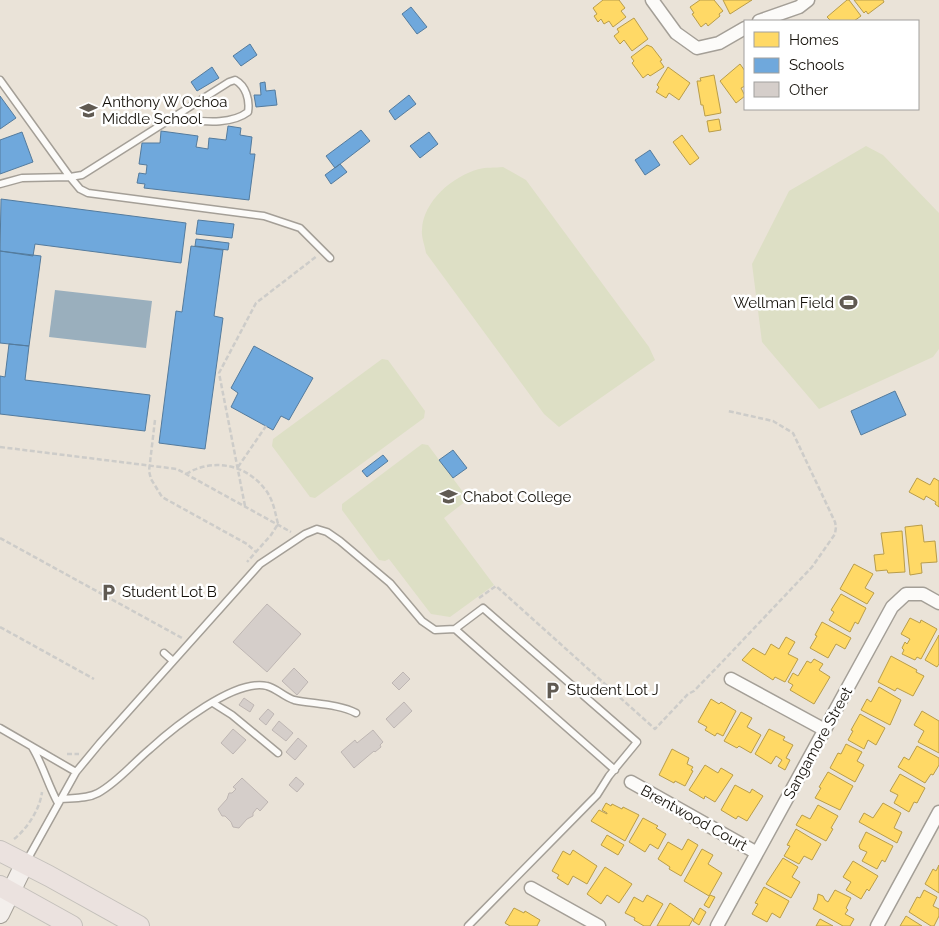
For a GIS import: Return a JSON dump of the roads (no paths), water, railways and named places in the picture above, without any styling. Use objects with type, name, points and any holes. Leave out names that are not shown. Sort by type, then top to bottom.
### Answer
[{"type":"main road","points":[[7,845],[24,864],[139,926]]},
{"type":"main road","points":[[5,889],[72,926]]},
{"type":"street","points":[[652,0],[676,33],[697,48],[719,43],[744,29]]},
{"type":"street","points":[[762,20],[799,7],[808,0]]},
{"type":"street","name":"Sangamore Street","points":[[717,926],[892,607],[906,594],[923,594],[939,603]]},
{"type":"street","points":[[731,678],[825,730]]},
{"type":"street","name":"Brentwood Court","points":[[630,782],[757,853]]},
{"type":"street","points":[[877,926],[934,834],[939,812]]},
{"type":"street","points":[[0,914],[5,889],[24,864]]},
{"type":"street","points":[[531,888],[599,926]]},
{"type":"lane","points":[[0,80],[80,189],[88,193],[264,216],[300,228],[330,258]]},
{"type":"lane","points":[[0,184],[22,178],[82,175],[229,82],[235,80],[244,88],[249,106],[248,112],[240,118],[231,121],[172,119]]},
{"type":"lane","points":[[24,864],[76,772],[100,743],[260,564],[304,534],[317,529],[327,532],[390,583],[422,622],[435,630],[455,629],[483,608],[637,742],[597,795],[468,926]]},
{"type":"lane","points":[[455,629],[615,770]]},
{"type":"lane","points":[[165,654],[173,661]]},
{"type":"lane","points":[[59,801],[96,794],[108,787],[151,748],[197,711],[232,692],[251,686],[268,686],[291,699],[335,708],[346,708],[356,713]]},
{"type":"lane","points":[[213,703],[247,727],[278,753]]},
{"type":"lane","points":[[0,728],[76,772]]},
{"type":"lane","points":[[32,746],[41,762],[50,789],[59,801]]},
{"type":"water","points":[[55,290],[152,301],[146,348],[49,337]]},
{"type":"place","name":"Anthony W Ochoa Middle School","points":[[88,111]]},
{"type":"place","name":"Wellman Field","points":[[848,303]]},
{"type":"place","name":"Chabot College","points":[[449,497]]},
{"type":"place","name":"Student Lot B","points":[[108,592]]},
{"type":"place","name":"Student Lot J","points":[[553,690]]}]
